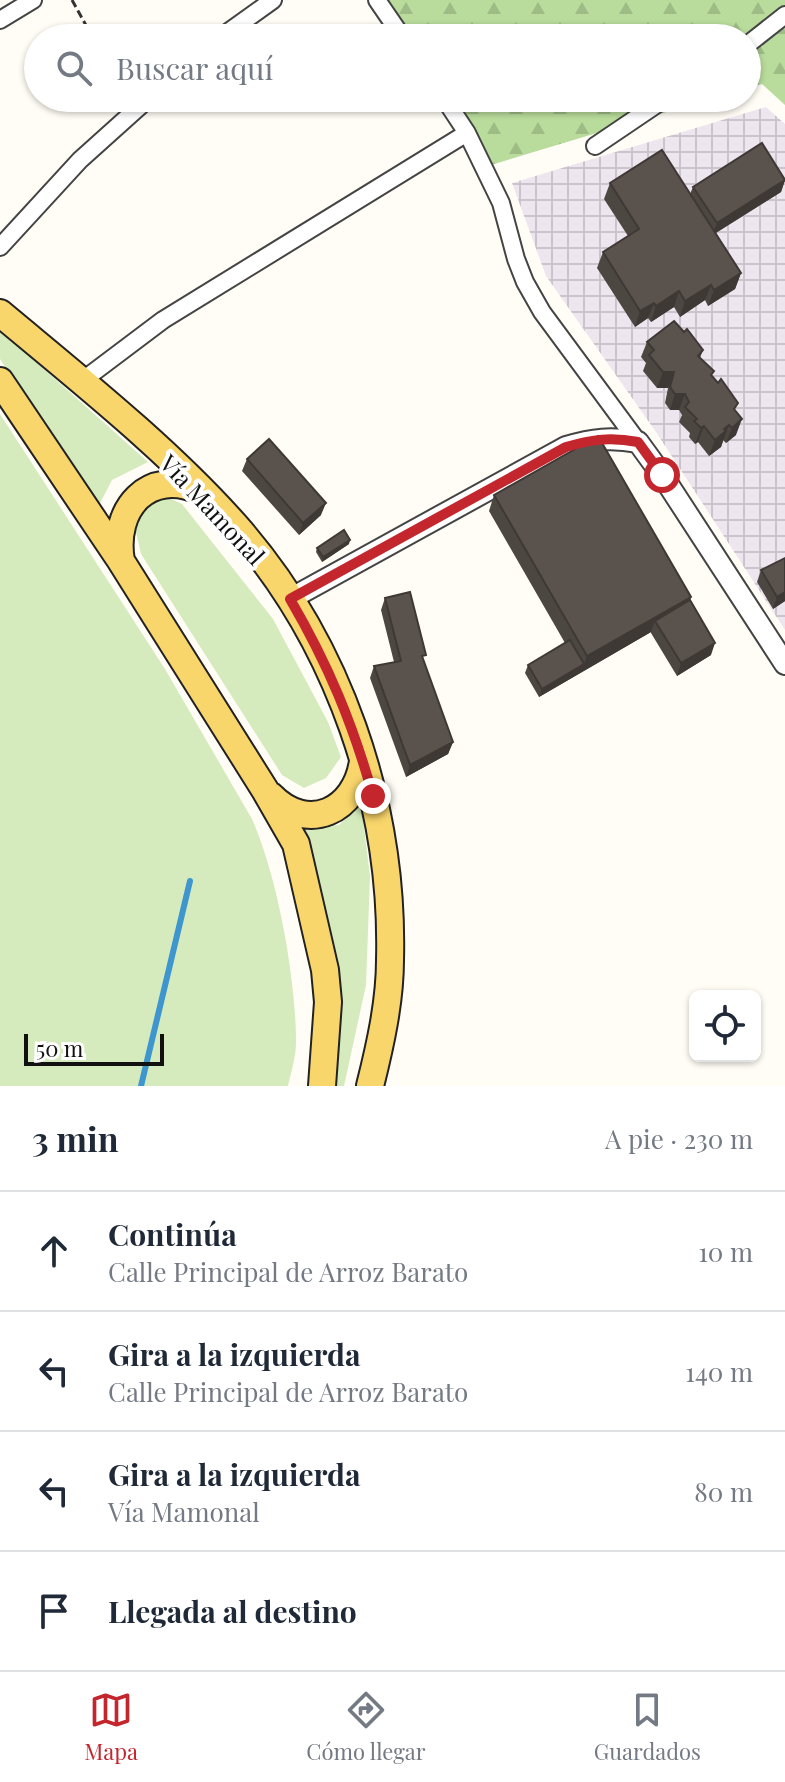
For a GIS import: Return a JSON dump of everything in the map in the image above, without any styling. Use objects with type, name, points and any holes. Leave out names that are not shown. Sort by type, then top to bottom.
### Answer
[{"type":"main road","name":"Vía Mamonal","points":[[0,313],[82,381],[204,492],[264,561],[320,651],[344,705],[363,761],[383,849],[391,962],[370,1086]]},
{"type":"main road","points":[[0,381],[121,561],[296,844],[325,970],[328,1002],[322,1086]]},
{"type":"main road","points":[[121,561],[119,530],[124,515],[145,492],[174,484],[204,492]]},
{"type":"main road","points":[[265,790],[292,811],[309,815],[326,812],[341,805],[353,793],[361,778],[363,761]]},
{"type":"street","points":[[0,20],[33,0]]},
{"type":"street","points":[[240,24],[273,0]]},
{"type":"street","points":[[377,0],[393,24]]},
{"type":"street","points":[[761,34],[785,15]]},
{"type":"street","points":[[0,247],[80,160],[133,112]]},
{"type":"street","points":[[453,112],[467,133],[501,203],[525,282],[542,312],[662,475],[785,664]]},
{"type":"street","points":[[595,146],[645,112]]},
{"type":"street","points":[[82,381],[163,320],[467,133]]},
{"type":"street","points":[[290,599],[566,447],[596,438],[614,437],[638,442]]},
{"type":"path","points":[[72,0],[85,24]]},
{"type":"shaded area","points":[[766,107],[785,124],[785,630],[656,432],[546,276],[512,183],[749,112],[761,112],[761,108]]},
{"type":"green space","points":[[375,0],[785,0],[785,105],[761,84],[761,24],[391,24]]},
{"type":"green space","points":[[448,112],[667,112],[481,168]]},
{"type":"green space","points":[[0,330],[148,462],[112,480],[97,509],[0,359]]},
{"type":"green space","points":[[0,414],[165,669],[252,819],[277,899],[293,989],[296,1043],[288,1086],[0,1086]]},
{"type":"green space","points":[[165,496],[182,504],[273,619],[328,722],[341,757],[326,778],[304,788],[282,775],[141,554],[136,532],[138,514],[150,501]]},
{"type":"green space","points":[[361,804],[370,876],[366,985],[344,1086],[327,1086],[331,1067],[293,828],[339,825]]},
{"type":"building","points":[[762,143],[785,180],[717,223],[693,187]]},
{"type":"building","points":[[662,150],[741,273],[714,290],[711,285],[685,301],[679,291],[656,306],[654,303],[640,311],[603,252],[639,229],[610,183]]},
{"type":"building","points":[[674,321],[684,332],[687,329],[703,350],[698,356],[714,371],[711,375],[718,383],[721,379],[738,403],[734,409],[742,419],[732,428],[729,425],[715,440],[704,426],[701,428],[694,421],[697,419],[685,407],[689,402],[685,394],[675,394],[670,387],[674,372],[663,372],[649,355],[654,350],[647,342]]},
{"type":"building","points":[[598,436],[691,597],[587,656],[494,495]]},
{"type":"building","points":[[269,439],[326,503],[303,523],[247,459]]},
{"type":"building","points":[[344,530],[350,540],[323,557],[317,548]]},
{"type":"building","points":[[785,558],[785,592],[777,597],[761,570]]},
{"type":"building","points":[[410,592],[426,655],[422,656],[453,742],[410,765],[374,666],[401,661],[385,598]]},
{"type":"building","points":[[690,600],[715,643],[681,663],[655,621]]},
{"type":"building","points":[[570,640],[584,664],[542,689],[528,665]]},
{"type":"waterway","points":[[141,1086],[190,881]]},
{"type":"route","points":[[373,796],[344,705],[320,651],[290,599],[417,532],[566,447],[596,438],[614,437],[638,442],[662,475]]}]
